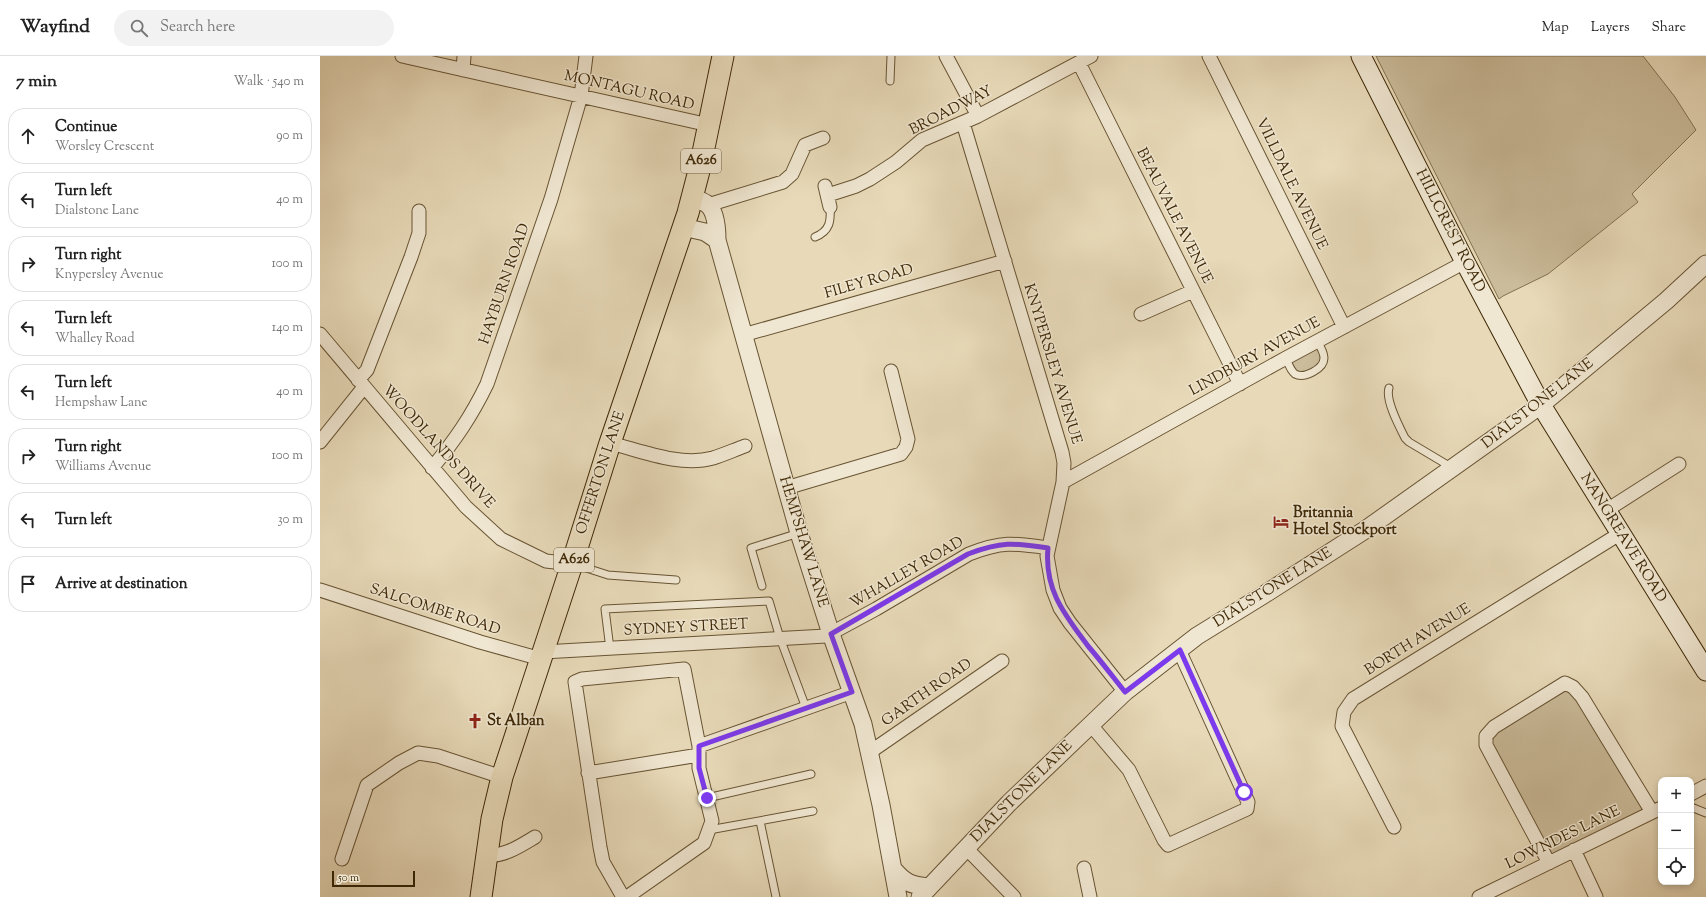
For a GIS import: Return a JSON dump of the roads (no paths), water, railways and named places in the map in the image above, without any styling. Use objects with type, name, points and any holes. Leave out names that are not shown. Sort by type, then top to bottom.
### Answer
[{"type":"main road","name":"A626","points":[[693,210],[722,56]]},
{"type":"main road","name":"HILLCREST ROAD","points":[[1361,56],[1465,262],[1541,405]]},
{"type":"main road","name":"OFFERTON LANE","points":[[481,897],[492,819],[502,777],[610,443],[693,210]]},
{"type":"main road","name":"NANGREAVE ROAD","points":[[1541,405],[1703,660]]},
{"type":"street","name":"MONTAGU ROAD","points":[[402,56],[709,125]]},
{"type":"street","points":[[463,70],[464,56]]},
{"type":"street","name":"HAYBURN ROAD","points":[[432,468],[463,429],[474,411],[487,384],[551,199],[581,96],[586,56]]},
{"type":"street","points":[[946,56],[978,116]]},
{"type":"street","name":"BROADWAY","points":[[828,196],[856,186],[870,179],[896,162],[922,140],[978,116],[1091,56]]},
{"type":"street","name":"VILLDALE AVENUE","points":[[1210,56],[1344,327]]},
{"type":"street","name":"BEAUVALE AVENUE","points":[[1079,63],[1240,384]]},
{"type":"street","name":"KNYPERSLEY AVENUE","points":[[963,123],[1058,435],[1064,463],[1063,482],[1058,510],[1048,548],[1049,574],[1053,590],[1060,608],[1125,692]]},
{"type":"street","points":[[717,240],[705,232],[693,210],[782,182],[792,174],[805,145],[823,138]]},
{"type":"street","name":"HEMPSHAW LANE","points":[[693,210],[717,228],[717,240],[799,533],[831,634],[852,692],[870,752],[898,897]]},
{"type":"street","points":[[320,442],[361,384],[367,370],[419,233],[419,211]]},
{"type":"street","name":"FILEY ROAD","points":[[743,335],[1005,261]]},
{"type":"street","name":"LINDBURY AVENUE","points":[[1063,482],[1317,341],[1465,262]]},
{"type":"street","name":"DIALSTONE LANE","points":[[924,892],[1090,724],[1125,692],[1197,636],[1365,530],[1453,469],[1541,405],[1666,301],[1706,264]]},
{"type":"street","points":[[1141,314],[1193,291]]},
{"type":"street","name":"WOODLANDS DRIVE","points":[[320,334],[466,507],[501,539],[546,562],[572,564]]},
{"type":"street","points":[[786,488],[901,454],[906,447],[908,439],[891,371]]},
{"type":"street","points":[[610,443],[667,458],[689,460],[712,458],[744,446]]},
{"type":"street","points":[[1607,510],[1679,464]]},
{"type":"street","name":"BORTH AVENUE","points":[[1394,827],[1342,726],[1344,712],[1353,699],[1621,533]]},
{"type":"street","name":"WHALLEY ROAD","points":[[831,634],[968,554],[983,548],[1007,543],[1048,548]]},
{"type":"street","name":"SALCOMBE ROAD","points":[[320,590],[480,642],[542,655]]},
{"type":"street","name":"SYDNEY STREET","points":[[542,655],[610,649],[826,636],[831,634]]},
{"type":"street","points":[[1090,724],[1129,770],[1164,840],[1168,845],[1246,809],[1248,802],[1180,650]]},
{"type":"street","name":"GARTH ROAD","points":[[870,752],[1002,661]]},
{"type":"street","points":[[623,897],[603,862],[575,682],[582,679],[684,670],[699,750],[699,768],[712,821],[704,843],[627,897]]},
{"type":"street","points":[[1549,863],[1486,745],[1486,736],[1494,727],[1565,683],[1573,687],[1582,697],[1656,810]]},
{"type":"street","points":[[588,773],[699,750],[806,708],[852,692]]},
{"type":"street","points":[[342,859],[367,785],[399,763],[418,753],[438,756],[502,777]]},
{"type":"street","points":[[1694,792],[1706,786]]},
{"type":"street","name":"LOWNDES LANE","points":[[1479,897],[1656,810]]},
{"type":"street","points":[[486,855],[492,856],[508,852],[536,837]]},
{"type":"street","points":[[966,848],[1014,897]]},
{"type":"street","points":[[1574,850],[1596,897]]},
{"type":"street","points":[[1084,868],[1090,897]]},
{"type":"street","points":[[894,870],[906,882],[924,892]]},
{"type":"lane","points":[[890,81],[891,56]]},
{"type":"lane","points":[[815,237],[823,234],[828,229],[831,219],[828,196]]},
{"type":"lane","points":[[1286,358],[1292,371],[1296,374],[1305,375],[1320,368],[1323,364],[1324,356],[1317,341]]},
{"type":"lane","points":[[1389,388],[1388,392],[1390,403],[1405,438],[1440,459],[1453,469]]},
{"type":"lane","points":[[762,586],[751,548],[799,533]]},
{"type":"lane","points":[[572,564],[608,575],[676,580]]},
{"type":"lane","points":[[610,649],[605,609],[769,601],[780,638],[806,708]]},
{"type":"lane","points":[[707,798],[811,774]]},
{"type":"lane","points":[[1694,807],[1706,813]]},
{"type":"lane","points":[[709,830],[813,811]]},
{"type":"lane","points":[[760,821],[776,897]]},
{"type":"place","name":"Britannia Hotel Stockport","points":[[1281,522]]},
{"type":"place","name":"St Alban","points":[[475,721]]}]
